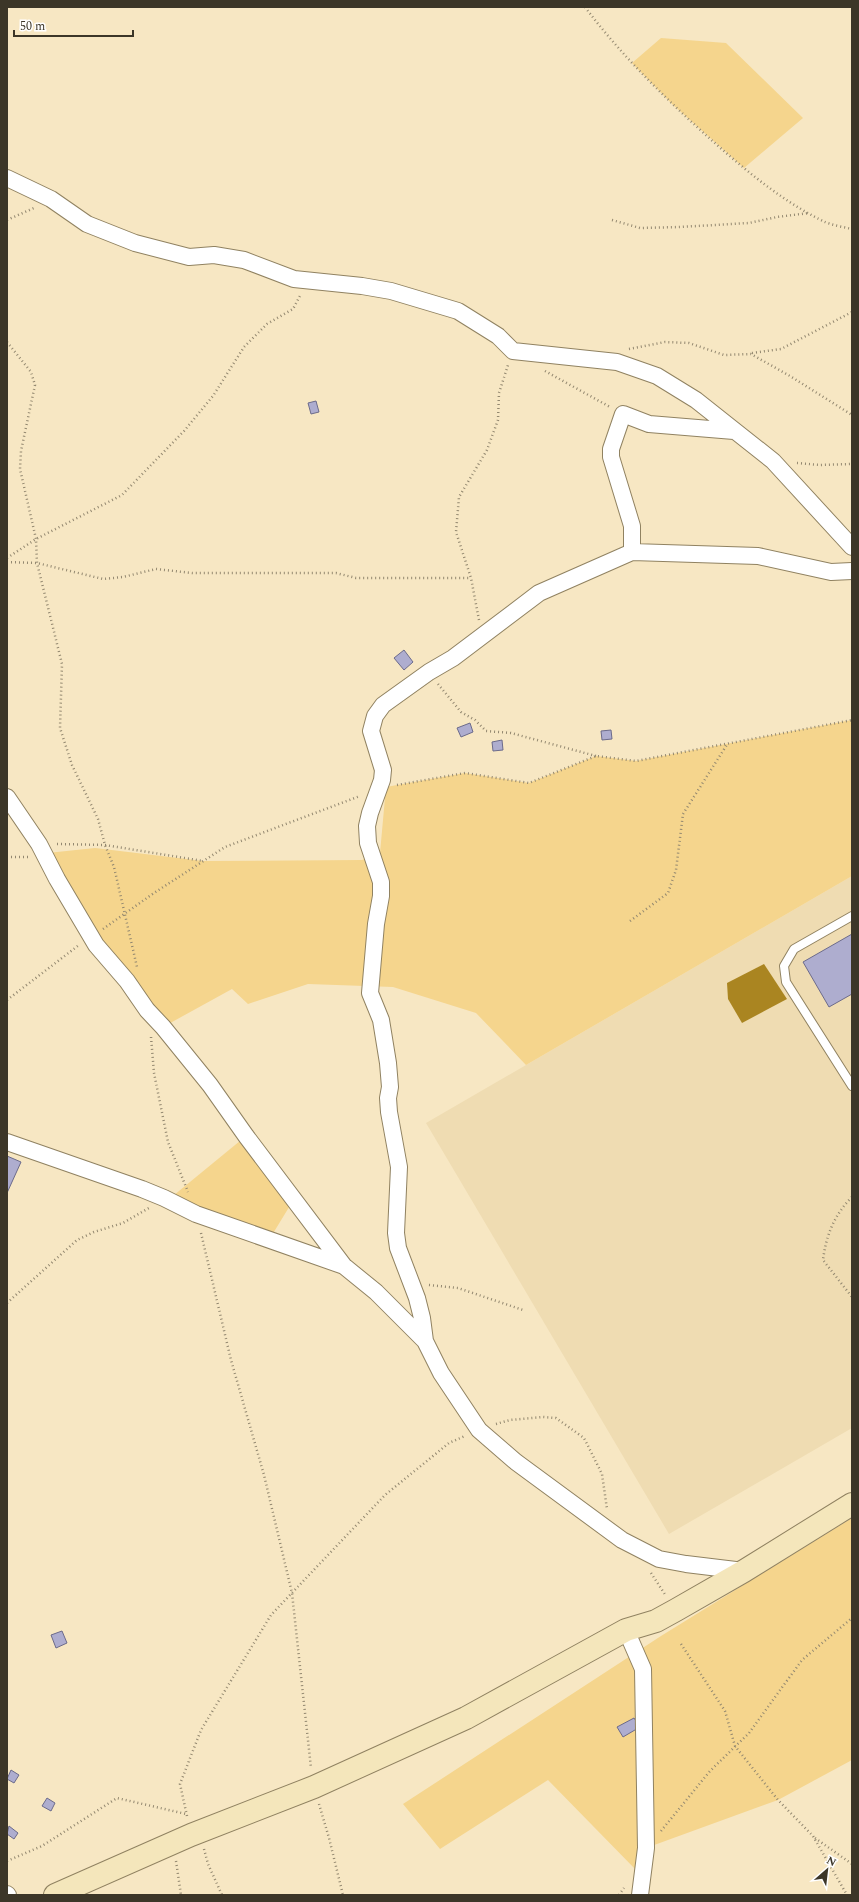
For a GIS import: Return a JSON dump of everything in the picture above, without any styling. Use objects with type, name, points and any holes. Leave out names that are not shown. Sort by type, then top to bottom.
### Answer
[{"type":"street","points":[[7,178],[51,199],[87,224],[135,243],[189,257],[214,255],[244,260],[294,279],[391,291],[458,311],[498,336],[513,351],[617,362],[657,376],[696,400],[773,461],[852,548]]},
{"type":"street","points":[[632,552],[632,526],[611,457],[611,449],[623,414],[649,424],[734,431]]},
{"type":"street","points":[[744,1571],[659,1559],[622,1540],[610,1532],[516,1462],[479,1430],[441,1373],[426,1341],[413,1283],[406,1270],[396,1233],[399,1167],[389,1112],[389,1075],[381,1020],[370,993],[376,924],[381,896],[381,882],[368,843],[367,826],[370,813],[380,789],[382,770],[371,731],[375,716],[383,705],[429,672],[453,658],[483,637],[539,594],[632,552],[654,554],[758,556],[831,572],[852,571]]},
{"type":"street","points":[[7,798],[39,844],[90,937],[127,981],[147,1010],[164,1026],[344,1266],[376,1292],[426,1341]]},
{"type":"street","points":[[7,1142],[164,1198],[196,1214],[344,1266]]},
{"type":"street","points":[[55,1895],[189,1831],[314,1787],[466,1718],[626,1630],[656,1621],[744,1571],[852,1504]]},
{"type":"street","points":[[626,1630],[644,1669],[646,1848],[640,1895]]},
{"type":"lane","points":[[852,916],[794,949],[784,966],[786,982],[852,1086]]},
{"type":"path","points":[[585,7],[608,37],[672,104],[736,162],[776,193],[824,222],[852,229]]},
{"type":"path","points":[[7,220],[51,199]]},
{"type":"path","points":[[612,220],[640,228],[680,227],[749,223],[777,217],[810,213]]},
{"type":"path","points":[[7,558],[36,539],[122,495],[184,431],[213,396],[244,347],[267,324],[293,309],[309,280]]},
{"type":"path","points":[[626,350],[665,342],[689,343],[724,355],[751,354],[781,349],[852,312]]},
{"type":"path","points":[[7,342],[31,372],[35,385],[21,450],[20,469],[36,539],[38,563],[62,664],[60,728],[72,765],[98,819],[105,845],[114,867],[138,973]]},
{"type":"path","points":[[483,637],[471,578],[456,532],[459,497],[490,442],[498,420],[499,393],[513,351]]},
{"type":"path","points":[[751,354],[790,376],[852,415]]},
{"type":"path","points":[[542,369],[623,414]]},
{"type":"path","points":[[773,461],[820,465],[852,464]]},
{"type":"path","points":[[7,562],[38,563],[103,579],[123,577],[156,569],[192,573],[336,573],[356,578],[471,578]]},
{"type":"path","points":[[429,672],[461,712],[475,720],[486,731],[511,733],[596,756],[636,761],[852,720]]},
{"type":"path","points":[[630,922],[668,893],[676,870],[683,814],[728,743]]},
{"type":"path","points":[[7,1000],[90,937],[125,915],[154,893],[225,848],[380,789],[465,773],[529,783],[596,756]]},
{"type":"path","points":[[39,844],[105,845],[203,861]]},
{"type":"path","points":[[147,1010],[154,1073],[168,1142],[180,1169],[196,1214],[210,1265],[231,1360],[264,1475],[292,1593],[314,1787],[330,1838],[344,1895]]},
{"type":"path","points":[[7,1302],[77,1240],[94,1232],[123,1223],[164,1198]]},
{"type":"path","points":[[852,1198],[841,1208],[830,1230],[823,1260],[852,1297]]},
{"type":"path","points":[[413,1283],[458,1288],[523,1310]]},
{"type":"path","points":[[181,1895],[189,1831],[180,1784],[201,1730],[271,1615],[385,1495],[449,1443],[479,1430],[510,1420],[543,1417],[556,1418],[584,1438],[602,1474],[610,1532]]},
{"type":"path","points":[[646,1848],[668,1824],[710,1771],[749,1733],[802,1660],[852,1618]]},
{"type":"path","points":[[681,1644],[725,1711],[736,1746],[778,1800],[812,1836],[852,1864]]},
{"type":"path","points":[[7,1862],[42,1846],[117,1798],[186,1814]]},
{"type":"path","points":[[186,1814],[189,1831],[208,1864],[222,1895]]},
{"type":"path","points":[[812,1836],[848,1895]]},
{"type":"path","points":[[619,1895],[628,1883]]},
{"type":"shaded area","points":[[661,38],[726,43],[803,118],[744,168],[672,104],[632,63]]},
{"type":"shaded area","points":[[852,720],[852,876],[526,1065],[476,1013],[393,987],[308,984],[248,1004],[232,989],[163,1027],[38,854],[95,848],[203,861],[362,860],[380,853],[386,787],[465,773],[529,783],[596,756],[636,761]]},
{"type":"shaded area","points":[[852,876],[852,1428],[669,1534],[426,1123]]},
{"type":"shaded area","points":[[764,964],[787,999],[742,1023],[728,999],[727,983]]},
{"type":"shaded area","points":[[246,1136],[294,1199],[269,1240],[168,1200]]},
{"type":"shaded area","points":[[852,1518],[852,1760],[778,1800],[646,1848],[637,1871],[548,1780],[440,1849],[403,1804],[661,1636]]},
{"type":"building","points":[[316,401],[319,412],[311,414],[308,403]]},
{"type":"building","points":[[404,650],[413,662],[404,670],[394,658]]},
{"type":"building","points":[[470,723],[473,732],[461,737],[457,728]]},
{"type":"building","points":[[611,730],[612,739],[602,740],[601,731]]},
{"type":"building","points":[[502,740],[503,750],[493,751],[492,742]]},
{"type":"building","points":[[852,934],[852,994],[829,1007],[803,962]]},
{"type":"building","points":[[7,1156],[21,1162],[7,1193]]},
{"type":"building","points":[[62,1631],[67,1643],[56,1648],[51,1635]]},
{"type":"building","points":[[634,1718],[640,1727],[623,1737],[617,1727]]},
{"type":"building","points":[[11,1770],[19,1775],[14,1783],[7,1779]]},
{"type":"building","points":[[47,1798],[55,1803],[51,1811],[42,1806]]},
{"type":"building","points":[[9,1826],[18,1833],[14,1839],[7,1834]]}]
